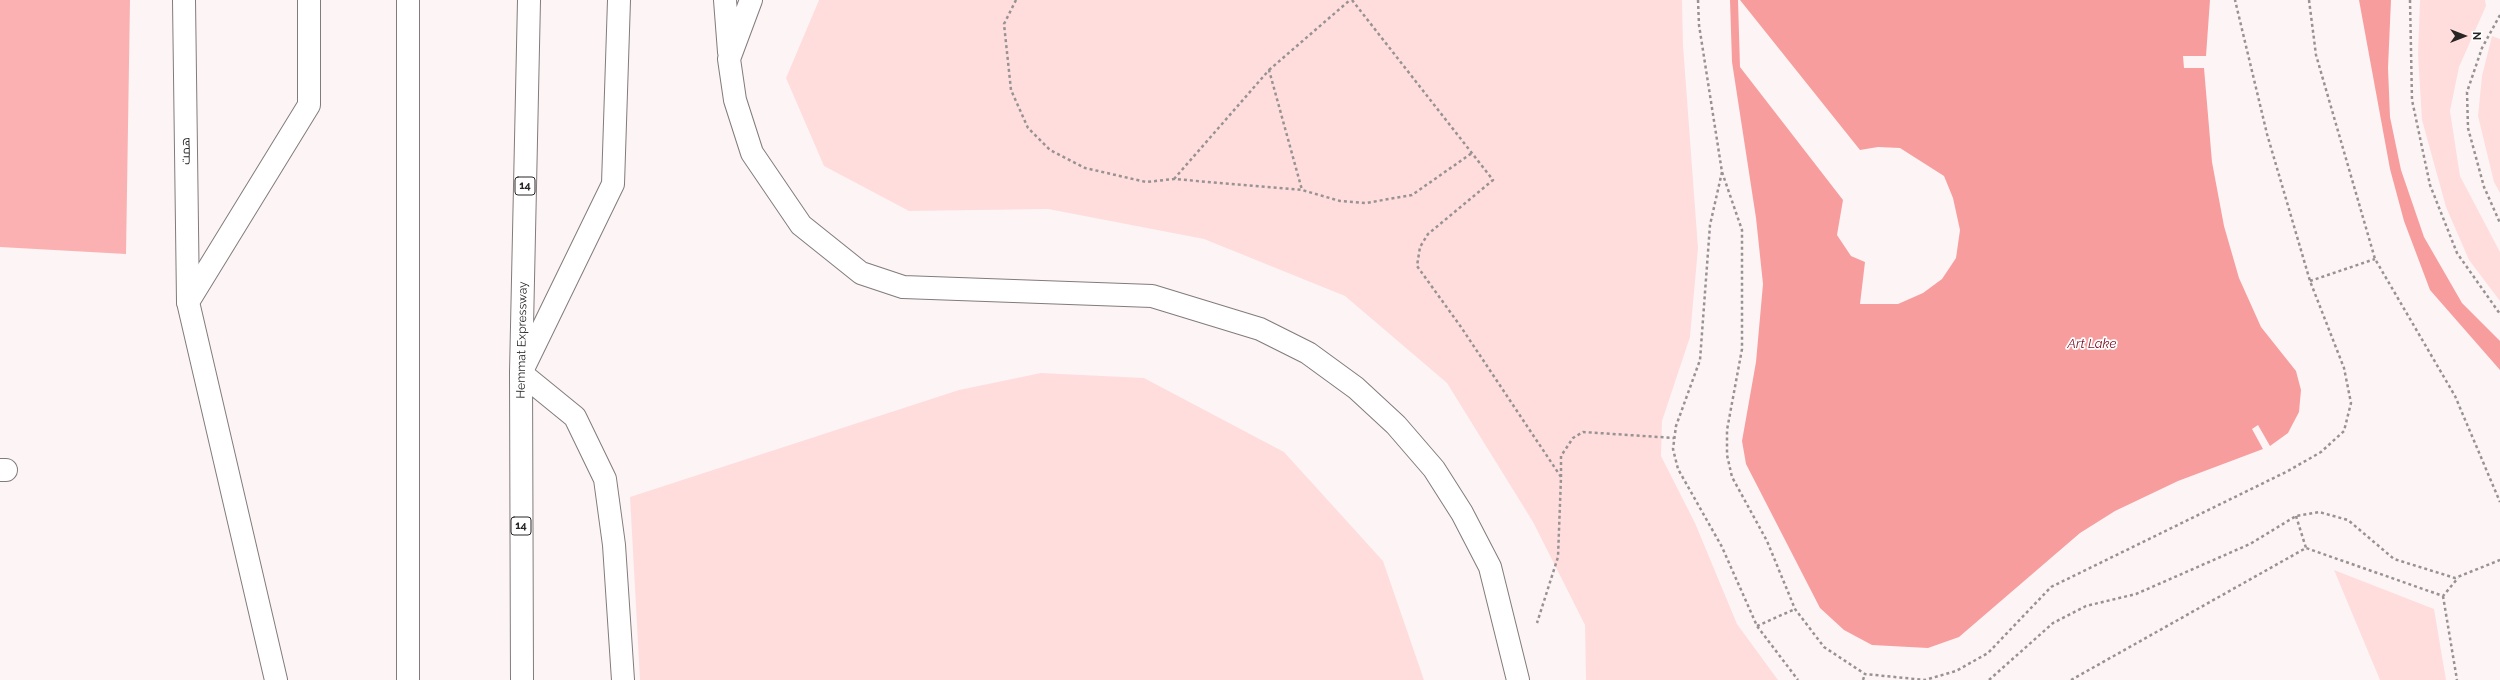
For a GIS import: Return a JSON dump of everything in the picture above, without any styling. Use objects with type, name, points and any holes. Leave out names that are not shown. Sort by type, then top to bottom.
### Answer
[{"type":"main road","name":"همت","points":[[184,0],[188,302],[276,680]]},
{"type":"main road","points":[[188,302],[309,105],[309,0]]},
{"type":"main road","points":[[408,0],[408,680]]},
{"type":"main road","name":"Hemmat Expressway","points":[[522,680],[521,373],[529,0]]},
{"type":"main road","points":[[619,0],[613,184],[521,373],[575,417],[605,479],[614,544],[623,680]]},
{"type":"main road","points":[[725,0],[729,59],[735,100],[752,153],[801,225],[861,273],[903,287],[1152,296],[1260,329],[1308,353],[1356,388],[1396,425],[1434,469],[1462,513],[1490,567],[1518,679]]},
{"type":"main road","points":[[729,59],[751,0]]},
{"type":"path","points":[[1174,179],[1269,70],[1351,0],[1493,180],[1428,234],[1420,247],[1417,266],[1561,477]]},
{"type":"path","points":[[1698,0],[1699,25],[1722,172],[1742,230],[1742,349],[1726,430],[1726,454],[1732,477],[1767,541],[1795,609],[1824,647],[1865,674],[1925,680],[1956,671],[1988,653],[2051,587],[2321,452],[2344,431],[2351,403],[2344,368],[2310,281],[2267,134],[2235,0]]},
{"type":"path","points":[[2309,0],[2316,55],[2375,259],[2456,396],[2500,502]]},
{"type":"path","points":[[2410,0],[2412,100],[2430,185],[2457,252],[2500,314]]},
{"type":"path","points":[[1014,1],[1004,24],[1005,45],[1011,90],[1028,128],[1050,150],[1085,168],[1146,182],[1174,179],[1302,190],[1340,201],[1366,203],[1390,201],[1412,195],[1472,153]]},
{"type":"path","points":[[2500,15],[2482,48],[2467,92],[2468,128],[2484,187],[2500,223]]},
{"type":"path","points":[[1269,70],[1302,190]]},
{"type":"path","points":[[1722,172],[1710,225],[1700,360],[1676,426],[1673,449],[1678,469],[1722,547],[1757,626],[1798,680]]},
{"type":"path","points":[[2310,281],[2375,259]]},
{"type":"path","points":[[1536,624],[1558,557],[1561,456],[1573,438],[1584,432],[1674,438]]},
{"type":"path","points":[[1989,680],[2053,623],[2086,606],[2136,594],[2250,544],[2296,516],[2319,512],[2348,520],[2394,559],[2456,578],[2500,560]]},
{"type":"path","points":[[2296,516],[2306,548]]},
{"type":"path","points":[[2071,680],[2306,548],[2443,596]]},
{"type":"path","points":[[2457,680],[2443,596],[2458,578]]},
{"type":"path","points":[[1757,626],[1795,609]]},
{"type":"path","points":[[1863,680],[1865,674]]},
{"type":"shaded area","points":[[0,0],[130,0],[126,254],[0,247]]},
{"type":"shaded area","points":[[819,0],[1682,0],[1683,45],[1698,248],[1690,337],[1662,421],[1661,456],[1695,523],[1737,624],[1778,680],[1586,680],[1585,625],[1533,522],[1447,383],[1345,296],[1204,239],[1048,209],[909,211],[824,166],[786,78]]},
{"type":"shaded area","points":[[2420,0],[2485,0],[2486,6],[2459,67],[2450,111],[2460,176],[2500,252],[2500,301],[2469,260],[2446,207],[2422,120],[2418,55]]},
{"type":"shaded area","points":[[2492,36],[2500,39],[2500,193],[2494,182],[2478,116],[2482,76]]},
{"type":"shaded area","points":[[1041,373],[1144,378],[1284,452],[1383,561],[1424,680],[640,680],[630,497],[959,390]]},
{"type":"shaded area","points":[[2334,570],[2434,609],[2446,680],[2380,680]]},
{"type":"water","name":"Art Lake","points":[[1730,0],[1738,0],[1740,67],[1843,200],[1837,235],[1851,256],[1865,262],[1860,304],[1898,304],[1923,293],[1942,279],[1956,258],[1960,230],[1953,198],[1944,176],[1900,148],[1878,147],[1860,150],[1740,0],[2210,0],[2206,56],[2183,56],[2184,68],[2204,68],[2212,162],[2224,226],[2239,278],[2261,327],[2296,371],[2301,390],[2299,412],[2288,433],[2270,446],[2258,425],[2252,429],[2263,449],[2178,481],[2115,511],[2080,533],[1959,637],[1928,648],[1872,645],[1844,630],[1820,608],[1746,464],[1742,441],[1756,362],[1763,284],[1756,218],[1732,62]]},
{"type":"water","points":[[2359,0],[2391,0],[2388,68],[2390,117],[2401,170],[2424,237],[2462,303],[2500,341],[2500,370],[2430,290],[2404,221],[2390,169]]}]
